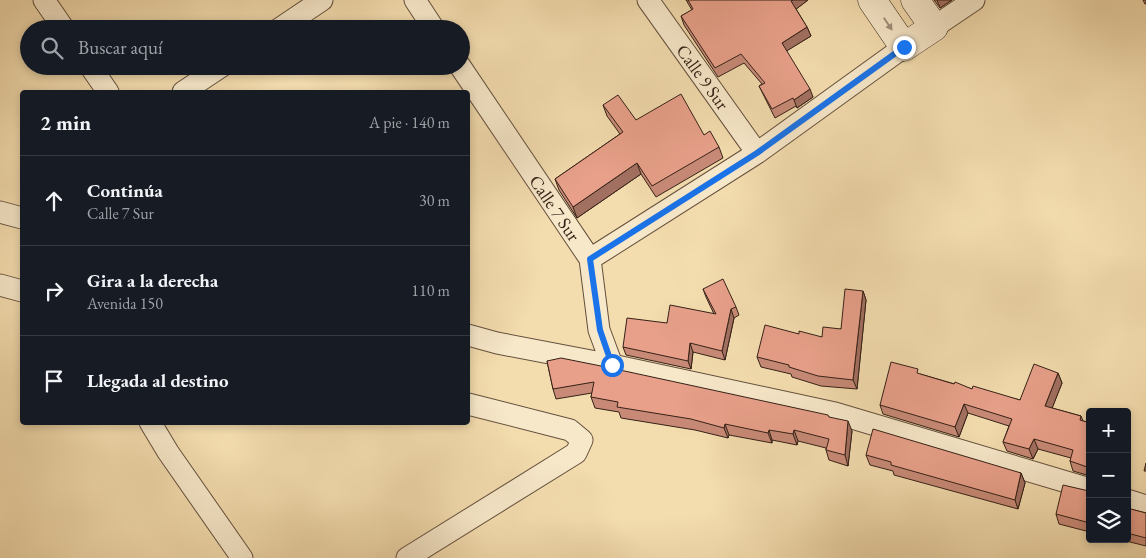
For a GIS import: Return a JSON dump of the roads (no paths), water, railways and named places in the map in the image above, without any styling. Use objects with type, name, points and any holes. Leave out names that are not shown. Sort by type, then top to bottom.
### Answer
[{"type":"street","points":[[44,0],[58,20]]},
{"type":"street","points":[[292,20],[322,0]]},
{"type":"street","points":[[415,0],[428,20]]},
{"type":"street","name":"Calle 9 Sur","points":[[648,0],[757,153]]},
{"type":"street","points":[[872,0],[904,47]]},
{"type":"street","points":[[915,0],[934,27]]},
{"type":"street","points":[[590,259],[757,153],[904,47],[974,0]]},
{"type":"street","points":[[96,75],[107,90]]},
{"type":"street","points":[[186,90],[208,75]]},
{"type":"street","name":"Calle 7 Sur","points":[[466,75],[590,259],[600,330],[612,365]]},
{"type":"street","points":[[0,212],[20,217]]},
{"type":"street","points":[[0,285],[20,290]]},
{"type":"street","points":[[470,336],[497,343],[612,365],[835,413],[1086,488]]},
{"type":"street","points":[[407,558],[576,453],[582,440],[570,430],[470,405]]},
{"type":"street","points":[[152,425],[168,452],[242,558]]},
{"type":"street","points":[[1131,501],[1146,506]]}]
